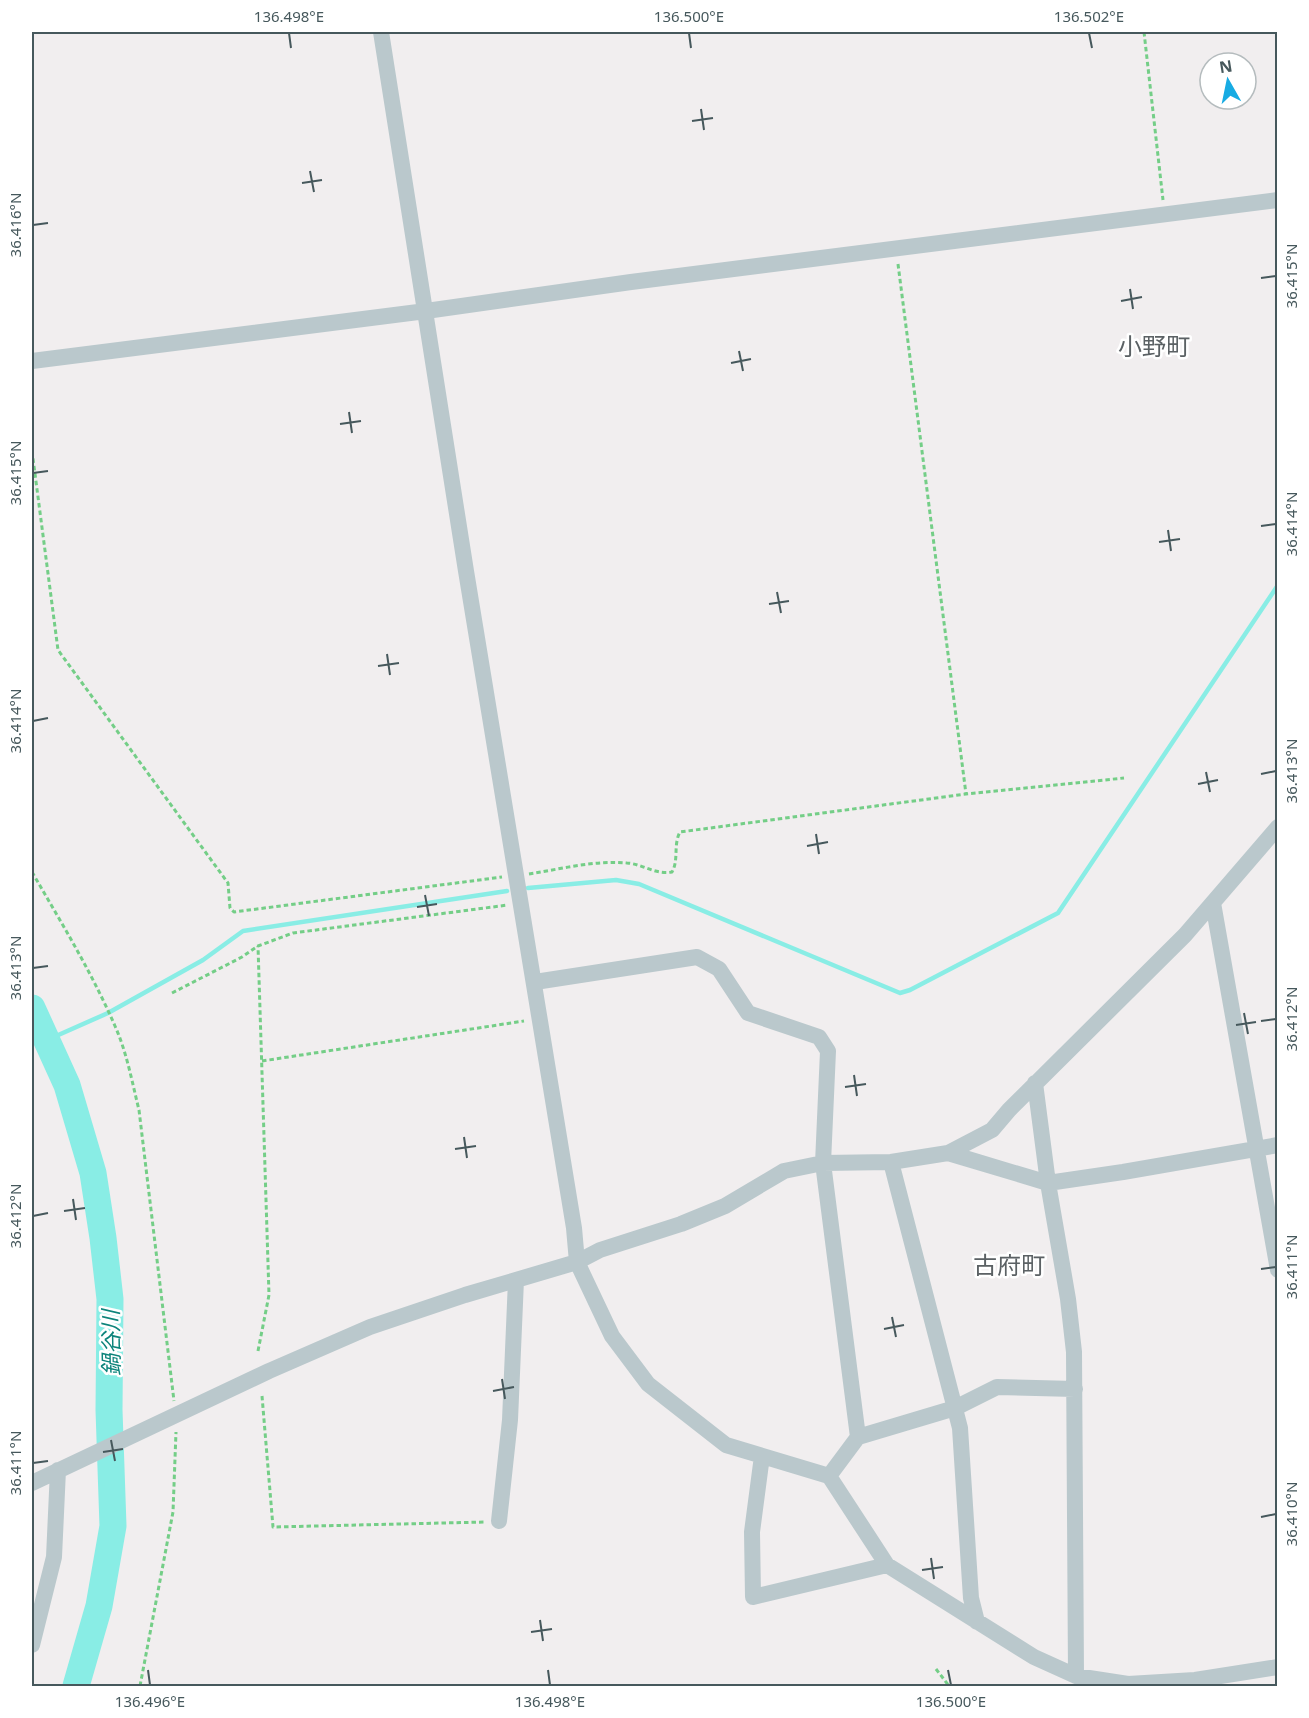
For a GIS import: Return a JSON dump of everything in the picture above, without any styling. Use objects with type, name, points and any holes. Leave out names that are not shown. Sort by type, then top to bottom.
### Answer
[{"type":"street","points":[[381,32],[465,571],[522,903],[574,1228],[577,1262],[612,1336],[648,1384],[726,1445],[829,1476],[887,1565],[1034,1657],[1076,1676],[1128,1684],[1195,1680],[1278,1667]]},
{"type":"street","points":[[32,361],[426,312],[631,282],[1278,200]]},
{"type":"street","points":[[32,1483],[269,1371],[370,1327],[577,1262],[600,1250],[681,1224],[725,1206],[784,1171],[824,1163],[891,1162],[948,1153],[992,1130],[1035,1083],[1185,935],[1278,827]]},
{"type":"street","points":[[1214,903],[1278,1270]]},
{"type":"street","points":[[534,982],[697,957],[719,969],[748,1013],[819,1037],[828,1051],[824,1163],[858,1437]]},
{"type":"street","points":[[1035,1083],[1074,1352],[1076,1676]]},
{"type":"street","points":[[948,1153],[1048,1183],[1278,1145]]},
{"type":"street","points":[[891,1162],[960,1428],[971,1598],[977,1622]]},
{"type":"street","points":[[499,1521],[510,1420],[516,1280]]},
{"type":"street","points":[[829,1476],[858,1437],[955,1408],[997,1387],[1075,1389]]},
{"type":"street","points":[[762,1456],[752,1532],[753,1597],[887,1565]]},
{"type":"street","points":[[32,1645],[54,1557],[58,1470]]},
{"type":"path","points":[[1144,32],[1165,214]]},
{"type":"path","points":[[896,248],[966,794]]},
{"type":"path","points":[[32,451],[58,650],[228,883],[230,908],[234,912],[609,863],[629,863],[661,874],[672,872],[675,866],[675,840],[680,832],[966,794],[1124,778]]},
{"type":"path","points":[[32,872],[68,934],[116,1027],[139,1110],[175,1415],[174,1512],[140,1686]]},
{"type":"path","points":[[171,993],[242,957],[258,946],[293,933],[522,903]]},
{"type":"path","points":[[258,946],[269,1295],[258,1351]]},
{"type":"path","points":[[262,1061],[540,1018]]},
{"type":"path","points":[[262,1396],[273,1527],[499,1521]]},
{"type":"path","points":[[936,1669],[949,1686]]},
{"type":"waterway","points":[[528,888],[616,880],[639,884],[900,993],[910,990],[1058,913],[1278,585]]},
{"type":"waterway","points":[[47,1040],[108,1013],[203,960],[243,931],[507,891]]},
{"type":"waterway","name":"鍋谷川","points":[[32,1008],[67,1085],[93,1173],[110,1299],[109,1410],[113,1526],[99,1606],[76,1686]]},
{"type":"district","name":"小野町","points":[[1154,345]]},
{"type":"district","name":"古府町","points":[[1009,1264]]}]
